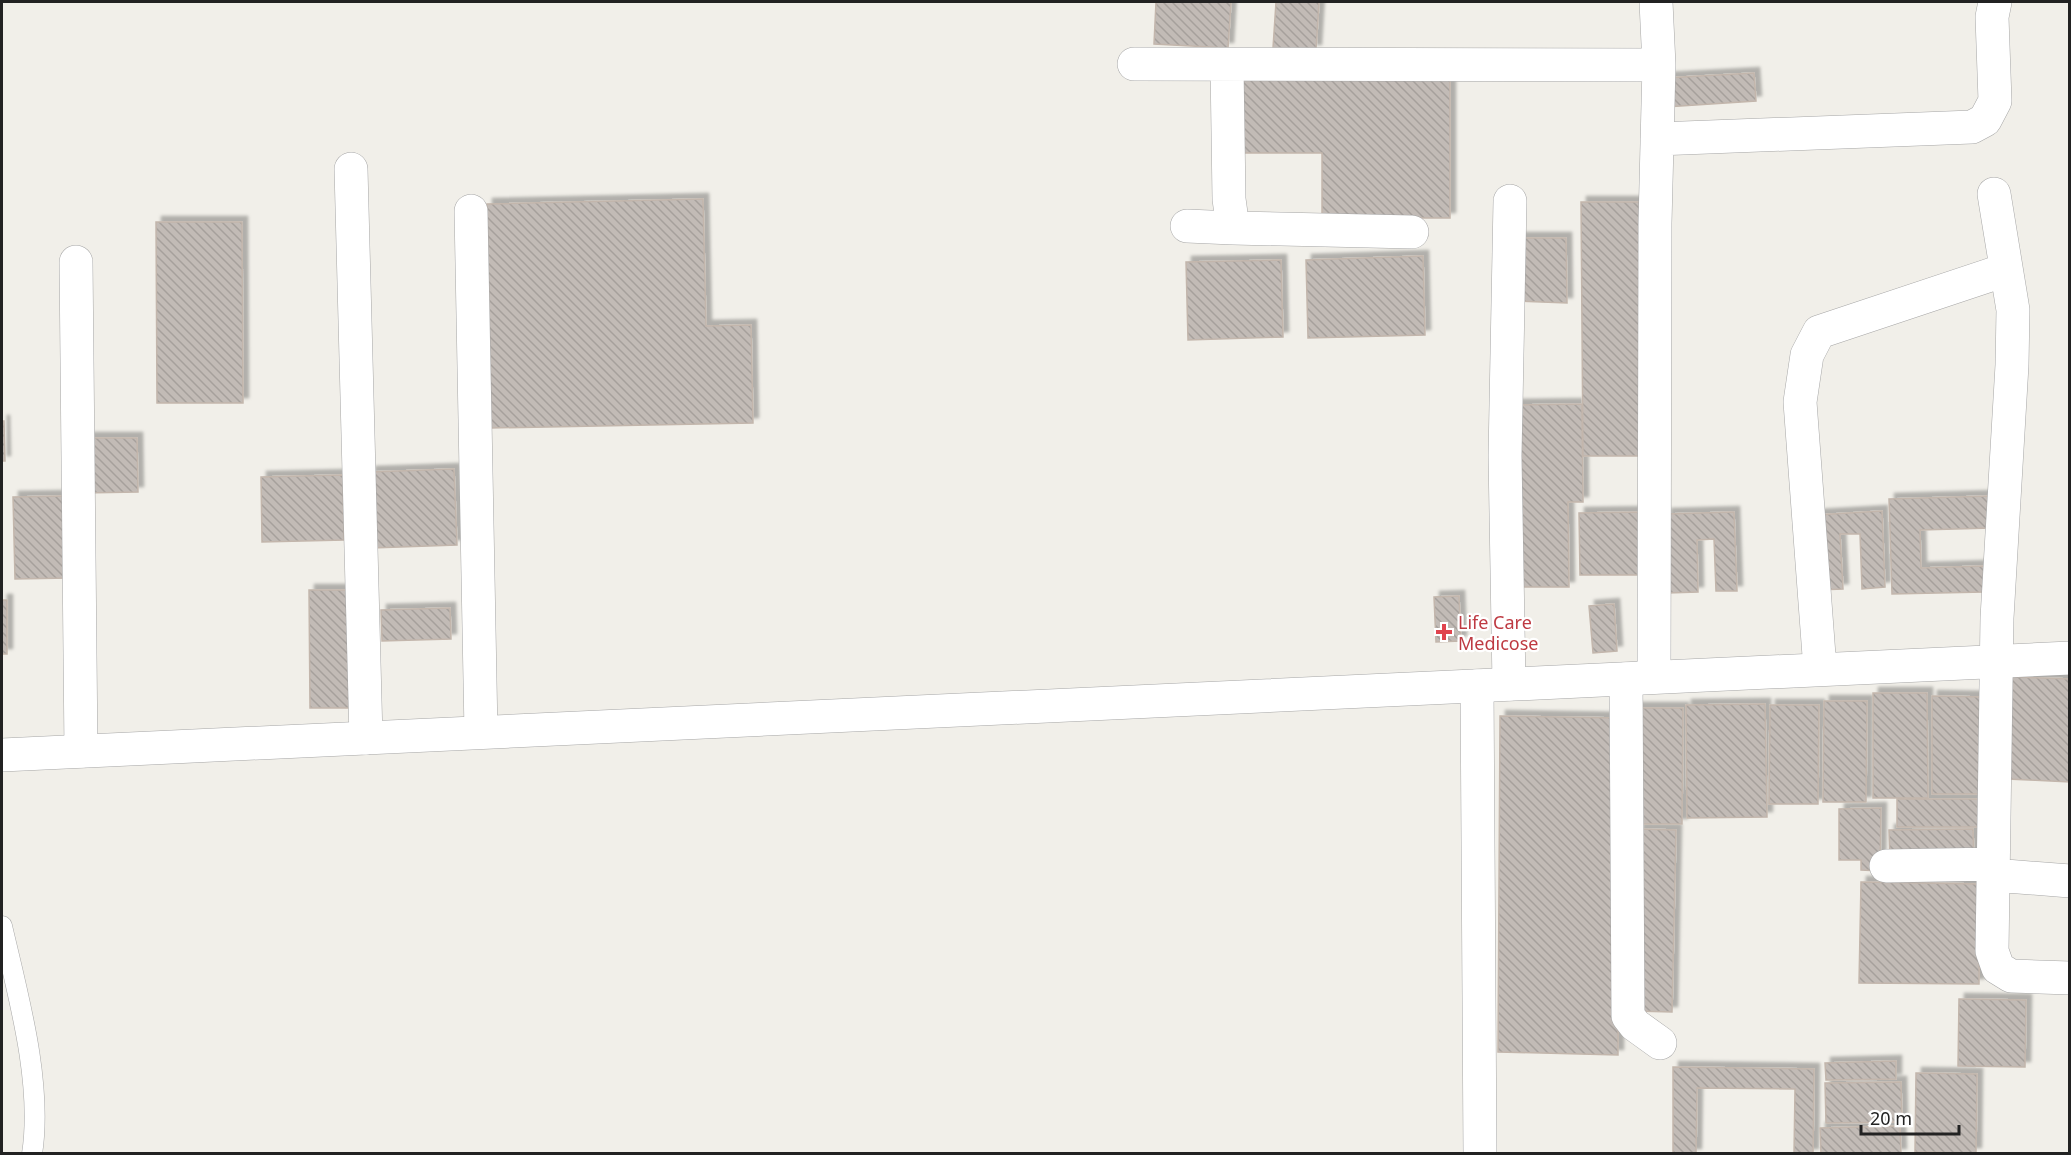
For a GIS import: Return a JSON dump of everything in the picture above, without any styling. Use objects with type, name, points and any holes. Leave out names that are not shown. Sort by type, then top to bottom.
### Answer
[{"type":"street","points":[[1656,2],[1659,65],[1657,139],[1628,1016],[1635,1025],[1660,1043]]},
{"type":"street","points":[[1657,139],[1972,127],[1985,120],[1995,100],[1992,17],[1995,2]]},
{"type":"street","points":[[1134,63],[1659,65]]},
{"type":"street","points":[[1227,64],[1229,199],[1233,228]]},
{"type":"street","points":[[351,170],[366,738]]},
{"type":"street","points":[[1994,194],[2004,270],[2013,310],[2012,365],[1997,618],[1992,951],[1998,968],[2011,976],[2070,978]]},
{"type":"street","points":[[1480,1154],[1493,685],[1505,456],[1510,201]]},
{"type":"street","points":[[471,211],[481,732]]},
{"type":"street","points":[[1187,226],[1412,232]]},
{"type":"street","points":[[76,262],[81,751]]},
{"type":"street","points":[[1820,669],[1800,402],[1807,355],[1819,332],[2004,270]]},
{"type":"street","points":[[2,755],[2070,658]]},
{"type":"street","points":[[1886,866],[1993,870],[2070,881]]},
{"type":"lane","points":[[2,926],[27,1032],[33,1104],[32,1154]]},
{"type":"building","points":[[1156,2],[1231,2],[1228,48],[1154,44]]},
{"type":"building","points":[[1276,2],[1319,2],[1316,50],[1273,48]]},
{"type":"building","points":[[1754,73],[1756,101],[1666,107],[1664,78]]},
{"type":"building","points":[[1450,79],[1450,218],[1322,218],[1322,153],[1239,153],[1239,80]]},
{"type":"building","points":[[703,199],[706,326],[751,325],[753,423],[491,428],[487,204]]},
{"type":"building","points":[[1581,202],[1645,202],[1647,456],[1583,456]]},
{"type":"building","points":[[156,222],[242,222],[243,403],[157,403]]},
{"type":"building","points":[[1516,238],[1566,238],[1567,303],[1516,301]]},
{"type":"building","points":[[1423,256],[1425,335],[1308,338],[1306,260]]},
{"type":"building","points":[[1281,260],[1283,337],[1188,340],[1186,262]]},
{"type":"building","points":[[1582,404],[1583,502],[1568,502],[1569,587],[1512,587],[1511,405]]},
{"type":"building","points":[[2,421],[4,421],[5,461],[2,461]]},
{"type":"building","points":[[81,438],[137,438],[138,492],[82,493]]},
{"type":"building","points":[[454,469],[457,545],[372,548],[370,472]]},
{"type":"building","points":[[343,475],[344,540],[262,542],[261,477]]},
{"type":"building","points":[[66,496],[68,578],[15,579],[13,497]]},
{"type":"building","points":[[1990,496],[1991,528],[1920,530],[1921,568],[1984,566],[1984,592],[1892,594],[1889,499]]},
{"type":"building","points":[[1882,511],[1885,587],[1862,589],[1860,534],[1840,534],[1843,589],[1818,590],[1815,515]]},
{"type":"building","points":[[1644,512],[1645,575],[1580,575],[1579,513]]},
{"type":"building","points":[[1734,512],[1737,591],[1716,591],[1714,539],[1697,540],[1698,592],[1668,593],[1666,514]]},
{"type":"building","points":[[309,590],[353,590],[354,708],[310,708]]},
{"type":"building","points":[[1459,596],[1461,641],[1436,642],[1434,597]]},
{"type":"building","points":[[2,600],[7,600],[7,654],[2,654]]},
{"type":"building","points":[[1614,604],[1617,651],[1593,653],[1589,606]]},
{"type":"building","points":[[450,608],[451,639],[382,641],[381,610]]},
{"type":"building","points":[[2011,677],[2070,679],[2070,782],[2007,779]]},
{"type":"building","points":[[1873,693],[1927,693],[1928,798],[1873,798]]},
{"type":"building","points":[[1932,696],[1984,697],[1984,794],[1932,794]]},
{"type":"building","points":[[1824,701],[1867,701],[1866,802],[1823,802]]},
{"type":"building","points":[[1765,704],[1767,817],[1687,818],[1686,705]]},
{"type":"building","points":[[1770,705],[1819,705],[1818,804],[1769,804]]},
{"type":"building","points":[[1633,708],[1683,708],[1682,824],[1633,824]]},
{"type":"building","points":[[1500,716],[1620,718],[1618,1055],[1498,1052]]},
{"type":"building","points":[[1897,799],[1982,799],[1982,827],[1897,827]]},
{"type":"building","points":[[1881,808],[1880,871],[1861,870],[1861,860],[1839,860],[1839,809]]},
{"type":"building","points":[[1638,829],[1676,830],[1672,1012],[1634,1011]]},
{"type":"building","points":[[1973,829],[1974,862],[1890,862],[1889,830]]},
{"type":"building","points":[[1861,882],[1980,884],[1979,984],[1859,983]]},
{"type":"building","points":[[1959,999],[2026,1000],[2025,1067],[1958,1066]]},
{"type":"building","points":[[1896,1061],[1896,1079],[1826,1080],[1825,1063]]},
{"type":"building","points":[[1673,1067],[1814,1069],[1813,1154],[1794,1154],[1795,1089],[1697,1088],[1696,1154],[1673,1154]]},
{"type":"building","points":[[1916,1073],[1977,1074],[1976,1153],[1915,1152]]},
{"type":"building","points":[[1901,1082],[1902,1122],[1826,1123],[1825,1083]]},
{"type":"building","points":[[1900,1126],[1901,1154],[1821,1154],[1820,1128]]},
{"type":"place","name":"Life Care Medicose","points":[[1444,632]]}]
